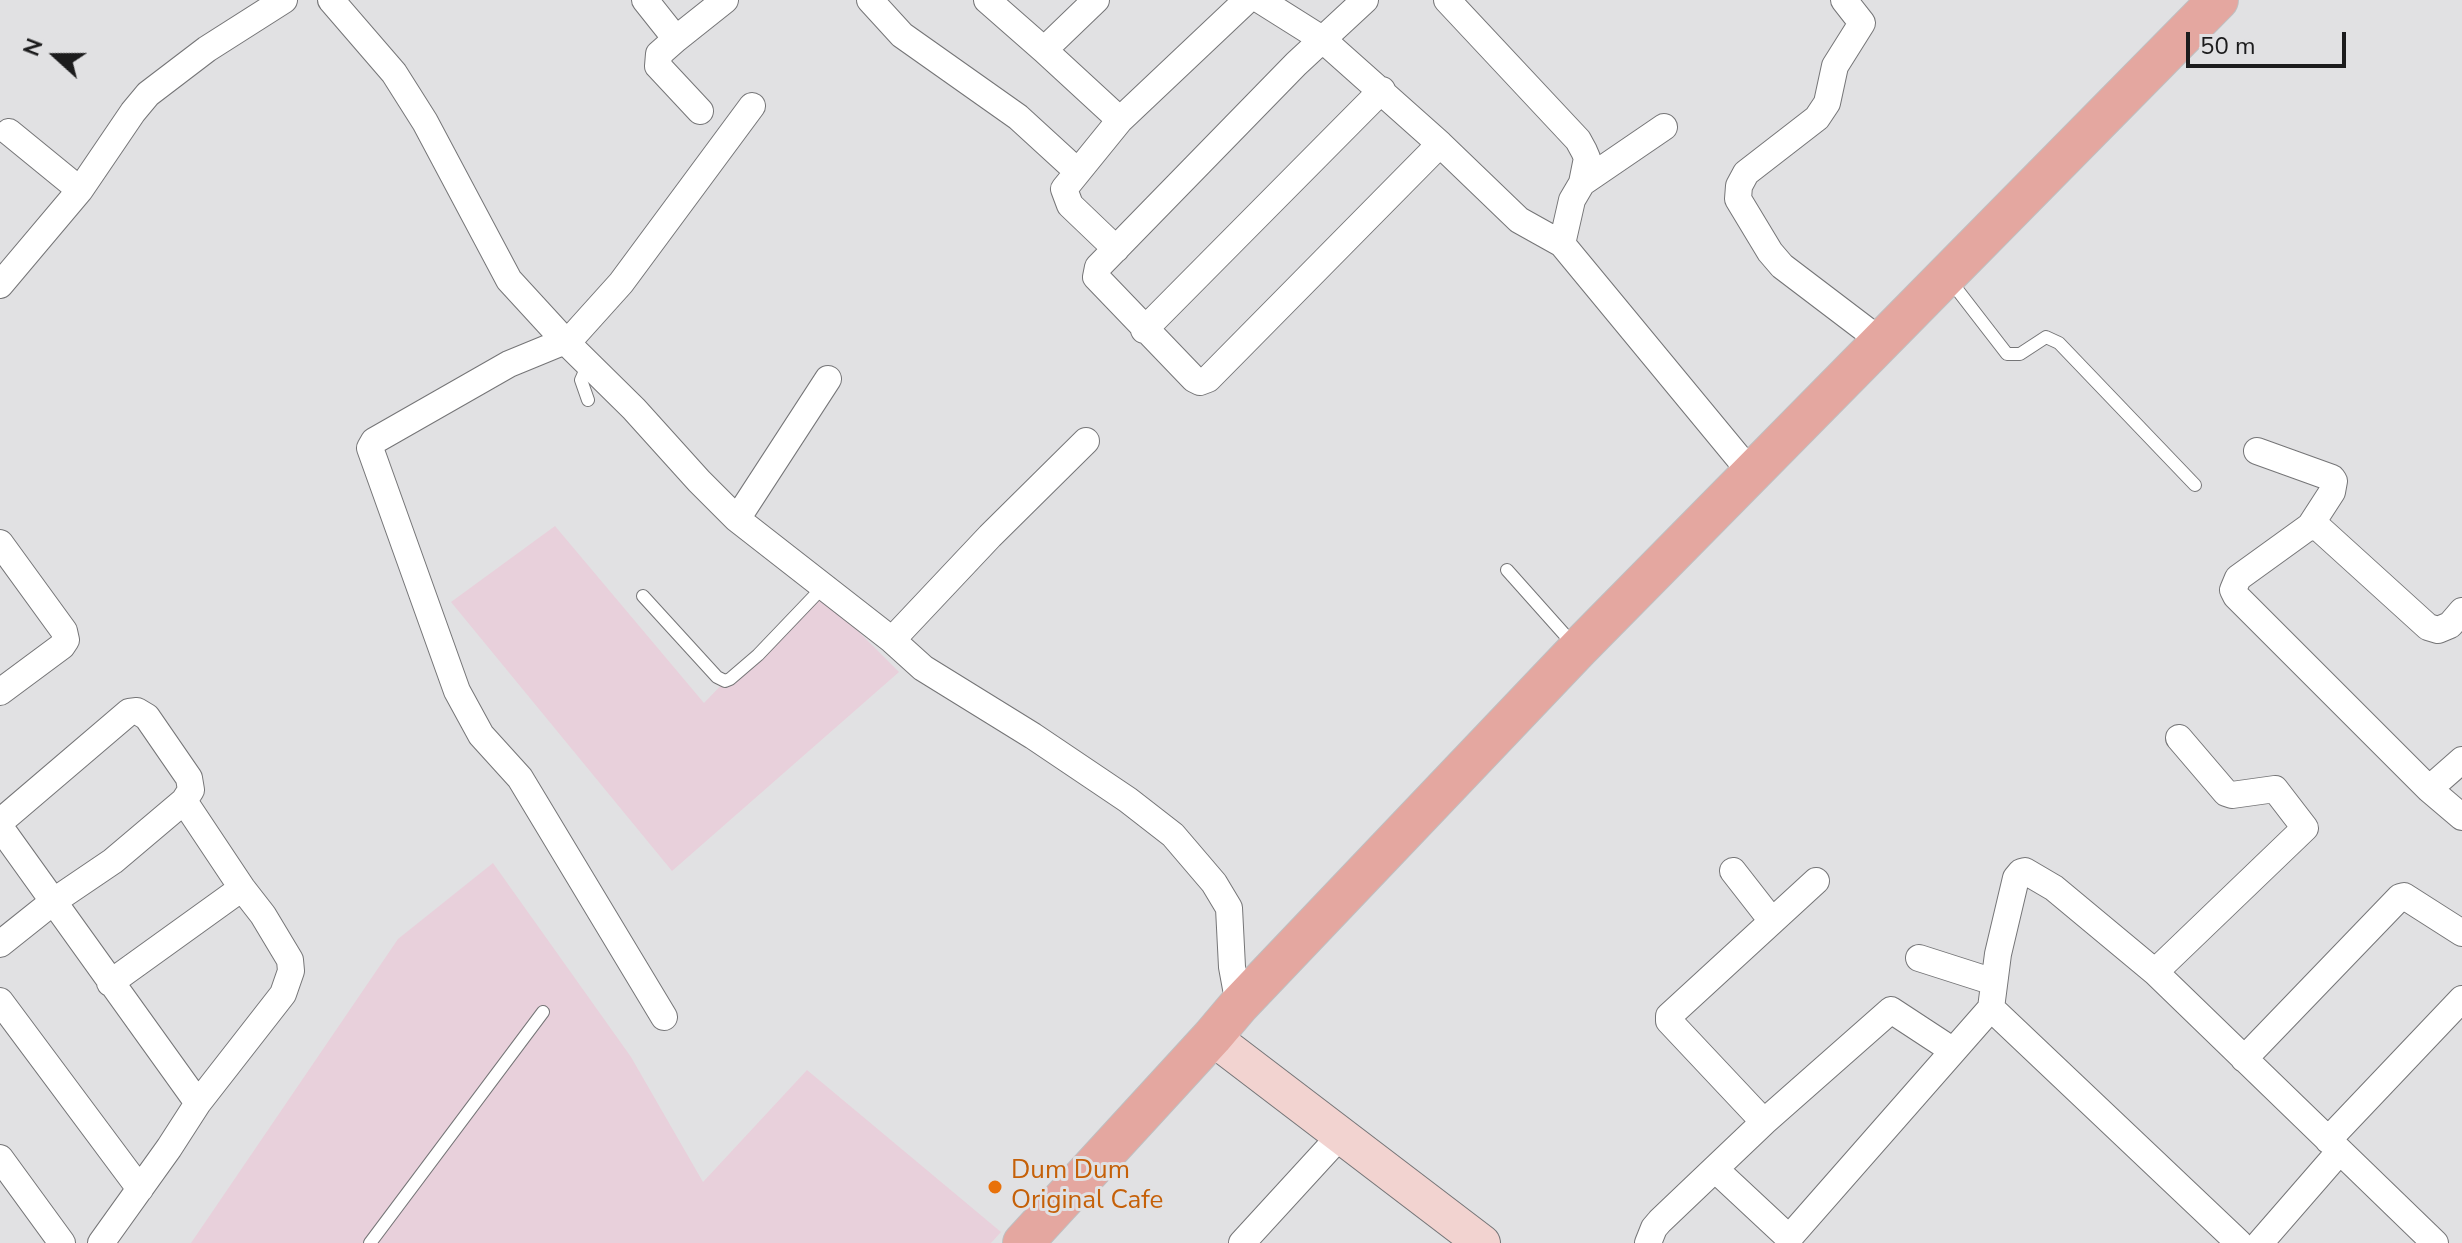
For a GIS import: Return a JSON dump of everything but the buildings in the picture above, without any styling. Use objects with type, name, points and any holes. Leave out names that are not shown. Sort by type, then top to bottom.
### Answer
[{"type":"main road","points":[[1023,1243],[1226,1020],[1578,649],[2218,0]]},
{"type":"street","points":[[5,269],[80,190],[148,94],[207,49],[284,0]]},
{"type":"street","points":[[331,0],[394,73],[425,122],[509,280],[565,341],[589,362],[737,519],[892,640],[923,668],[1033,736],[1128,800],[1173,835],[1214,883],[1229,908],[1232,967],[1226,1020],[1341,1135],[1482,1243]]},
{"type":"street","points":[[645,0],[676,39]]},
{"type":"street","points":[[700,111],[658,66],[659,54],[725,0]]},
{"type":"street","points":[[870,0],[902,35],[1018,117],[1077,171]]},
{"type":"street","points":[[987,0],[1120,120]]},
{"type":"street","points":[[1044,50],[1096,0]]},
{"type":"street","points":[[1116,249],[1070,205],[1065,197],[1067,183],[1120,120],[1247,0]]},
{"type":"street","points":[[1260,0],[1322,39],[1382,90],[1519,220],[1562,244],[1752,474]]},
{"type":"street","points":[[1365,0],[1322,39],[1098,267],[1096,277],[1194,379],[1200,382],[1208,379],[1440,144]]},
{"type":"street","points":[[1447,0],[1578,140],[1587,158],[1582,183],[1572,200],[1562,244]]},
{"type":"street","points":[[1844,0],[1862,23],[1835,66],[1827,103],[1817,118],[1746,173],[1739,186],[1738,199],[1782,266],[1882,342]]},
{"type":"street","points":[[1144,330],[1382,90]]},
{"type":"street","points":[[664,1017],[520,778],[481,735],[457,691],[370,448],[374,441],[509,364],[565,341],[582,327],[621,283],[752,106]]},
{"type":"street","points":[[1582,183],[1664,127]]},
{"type":"street","points":[[9,132],[80,190]]},
{"type":"street","points":[[737,519],[828,379]]},
{"type":"street","points":[[892,640],[990,536],[1086,441]]},
{"type":"street","points":[[2257,451],[2334,481],[2332,492],[2310,526],[2238,578],[2233,590],[2429,789],[2462,817]]},
{"type":"street","points":[[2310,526],[2320,529],[2428,627],[2438,630],[2450,625],[2462,611]]},
{"type":"street","points":[[0,692],[66,640],[64,631],[5,560]]},
{"type":"street","points":[[0,944],[54,901],[113,861],[184,801],[191,790],[189,778],[147,717],[137,711],[129,712],[0,824],[54,901],[110,983],[198,1103]]},
{"type":"street","points":[[2155,972],[2305,828],[2275,789],[2232,795],[2226,793],[2179,738]]},
{"type":"street","points":[[2429,789],[2462,760]]},
{"type":"street","points":[[101,1243],[198,1103],[283,994],[291,971],[290,960],[270,927],[184,801]]},
{"type":"street","points":[[1733,871],[1772,921]]},
{"type":"street","points":[[1715,1169],[1789,1238],[1952,1050],[1993,995],[1998,954],[2016,878],[2025,871],[2054,888],[2155,972],[2435,1243]]},
{"type":"street","points":[[1764,1122],[1669,1021],[1669,1016],[1816,881]]},
{"type":"street","points":[[110,983],[242,888]]},
{"type":"street","points":[[2244,1059],[2400,897],[2404,896],[2462,933]]},
{"type":"street","points":[[1919,958],[1993,995],[2239,1243]]},
{"type":"street","points":[[2260,1243],[2334,1146],[2462,999]]},
{"type":"street","points":[[0,1001],[140,1189]]},
{"type":"street","points":[[1648,1243],[1660,1221],[1764,1122],[1891,1010],[1952,1050]]},
{"type":"street","points":[[1242,1243],[1341,1135]]},
{"type":"street","points":[[0,1158],[62,1243]]},
{"type":"lane","points":[[1947,277],[2007,354],[2020,354],[2046,337],[2059,343],[2195,485]]},
{"type":"lane","points":[[588,400],[581,380],[589,362]]},
{"type":"lane","points":[[1507,570],[1578,649]]},
{"type":"lane","points":[[643,596],[717,677],[725,681],[758,655],[823,587]]},
{"type":"lane","points":[[370,1243],[543,1012]]},
{"type":"shaded area","points":[[555,526],[704,703],[815,588],[899,672],[672,871],[451,602]]},
{"type":"shaded area","points":[[493,863],[631,1057],[703,1182],[807,1070],[1001,1232],[991,1243],[191,1243],[398,939]]},
{"type":"place","name":"Dum Dum Original Cafe","points":[[995,1187]]}]
